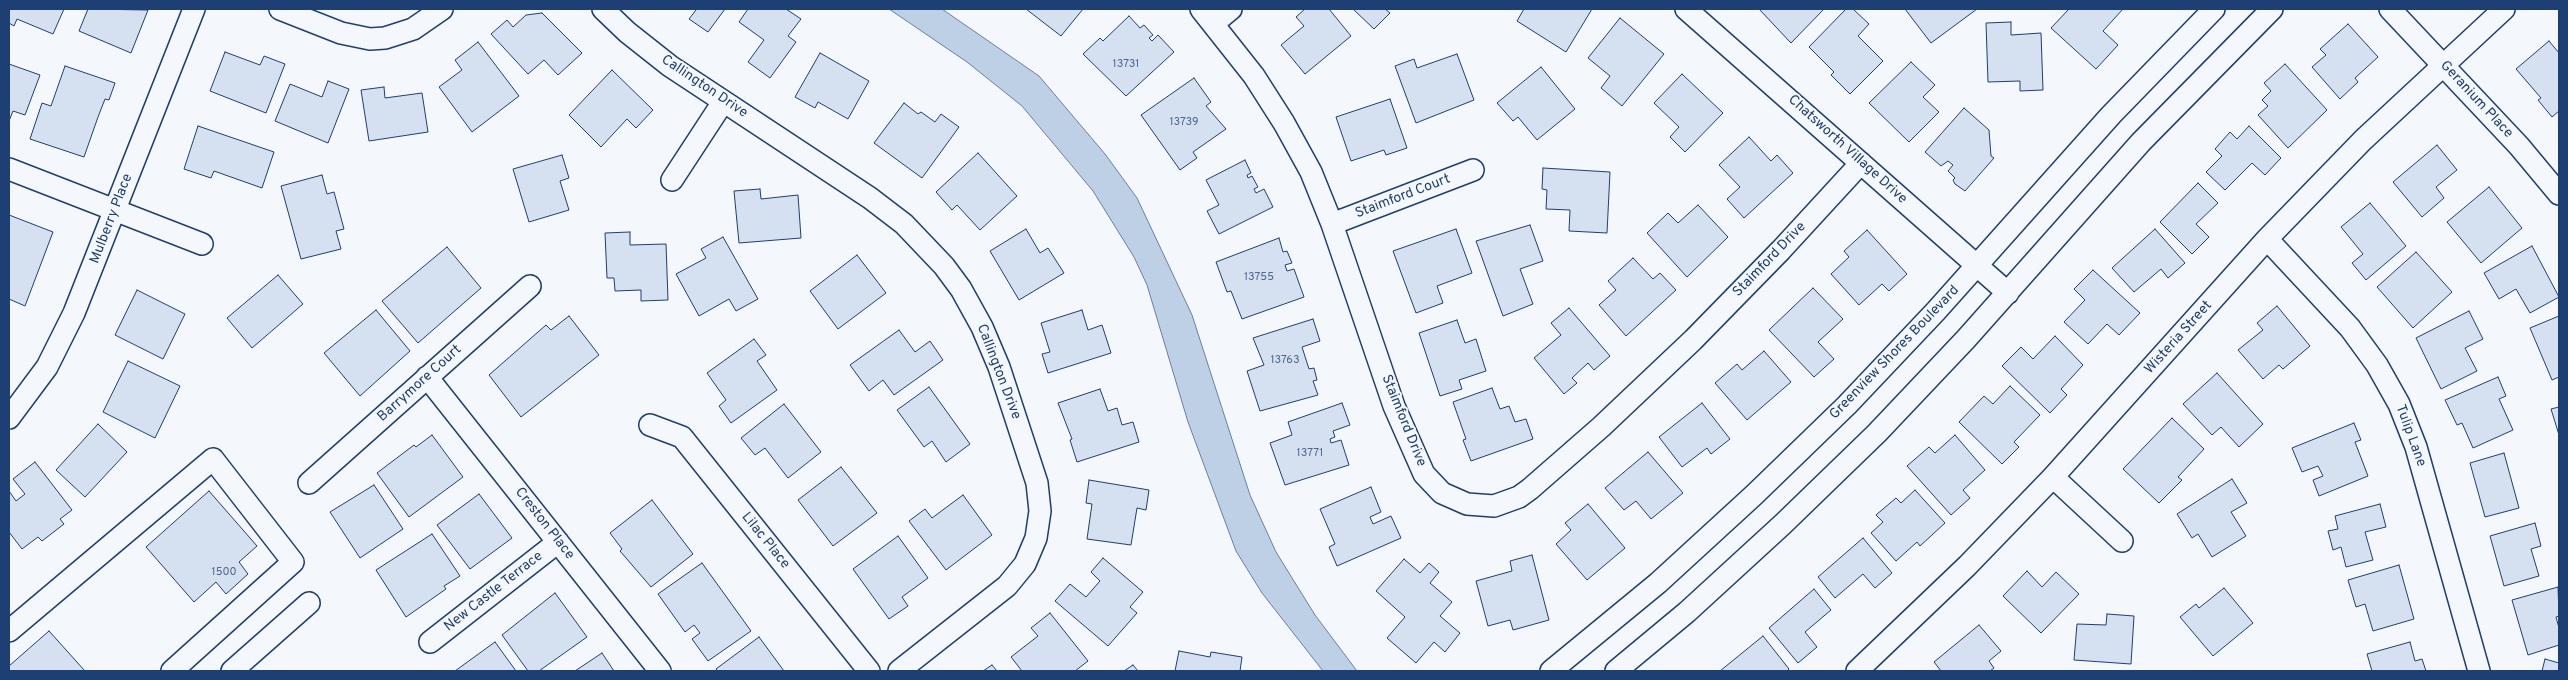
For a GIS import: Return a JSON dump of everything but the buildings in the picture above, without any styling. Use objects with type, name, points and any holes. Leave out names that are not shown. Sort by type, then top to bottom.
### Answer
[{"type":"street","name":"Mulberry Place","points":[[9,418],[46,368],[62,341],[194,9]]},
{"type":"street","points":[[280,9],[341,33],[370,39],[400,35],[413,29],[442,9]]},
{"type":"street","name":"Callington Drive","points":[[603,9],[627,32],[670,66],[870,198],[904,224],[944,266],[961,289],[982,327],[999,367],[1037,483],[1040,511],[1037,532],[1031,552],[1017,576],[997,595],[899,671]]},
{"type":"street","points":[[1207,16],[1231,9]]},
{"type":"street","name":"Chatsworth Village Drive","points":[[1686,9],[2008,293]]},
{"type":"street","name":"Greenview Shores Boulevard","points":[[1558,669],[1658,583],[1754,496],[1847,405],[1977,266],[2111,115],[2214,9]]},
{"type":"street","points":[[1616,671],[1687,612],[1784,524],[1877,433],[2008,293],[2142,142],[2272,9]]},
{"type":"street","name":"Geranium Place","points":[[2390,9],[2519,146],[2559,194]]},
{"type":"street","name":"Wisteria Street","points":[[1870,667],[2053,477],[2268,239],[2363,140],[2442,64],[2504,9]]},
{"type":"street","name":"Staimford Drive","points":[[1207,16],[1254,76],[1284,123],[1311,172],[1332,224],[1394,406],[1424,474],[1442,494],[1454,500],[1480,506],[1494,506],[1519,497],[1530,490],[1601,427],[1718,314],[1861,163]]},
{"type":"street","points":[[672,180],[723,102]]},
{"type":"street","points":[[9,169],[202,244]]},
{"type":"street","name":"Staimford Court","points":[[1332,224],[1473,170]]},
{"type":"street","name":"Tulip Lane","points":[[2268,239],[2350,328],[2377,365],[2399,404],[2416,447],[2479,671]]},
{"type":"street","name":"Barrymore Court","points":[[309,483],[530,286]]},
{"type":"street","name":"Creston Place","points":[[427,377],[660,671]]},
{"type":"street","name":"Lilac Place","points":[[650,424],[682,437],[869,671]]},
{"type":"street","points":[[9,630],[213,459],[293,562],[172,671]]},
{"type":"street","points":[[2053,477],[2122,541]]},
{"type":"street","name":"New Castle Terrace","points":[[430,642],[558,542]]},
{"type":"street","points":[[232,671],[309,602]]},
{"type":"water","points":[[889,9],[942,9],[1039,76],[1105,154],[1137,198],[1192,315],[1250,495],[1276,552],[1315,615],[1357,671],[1323,671],[1262,593],[1236,551],[1188,422],[1147,285],[1134,257],[1093,191],[1022,106],[967,62]]}]
